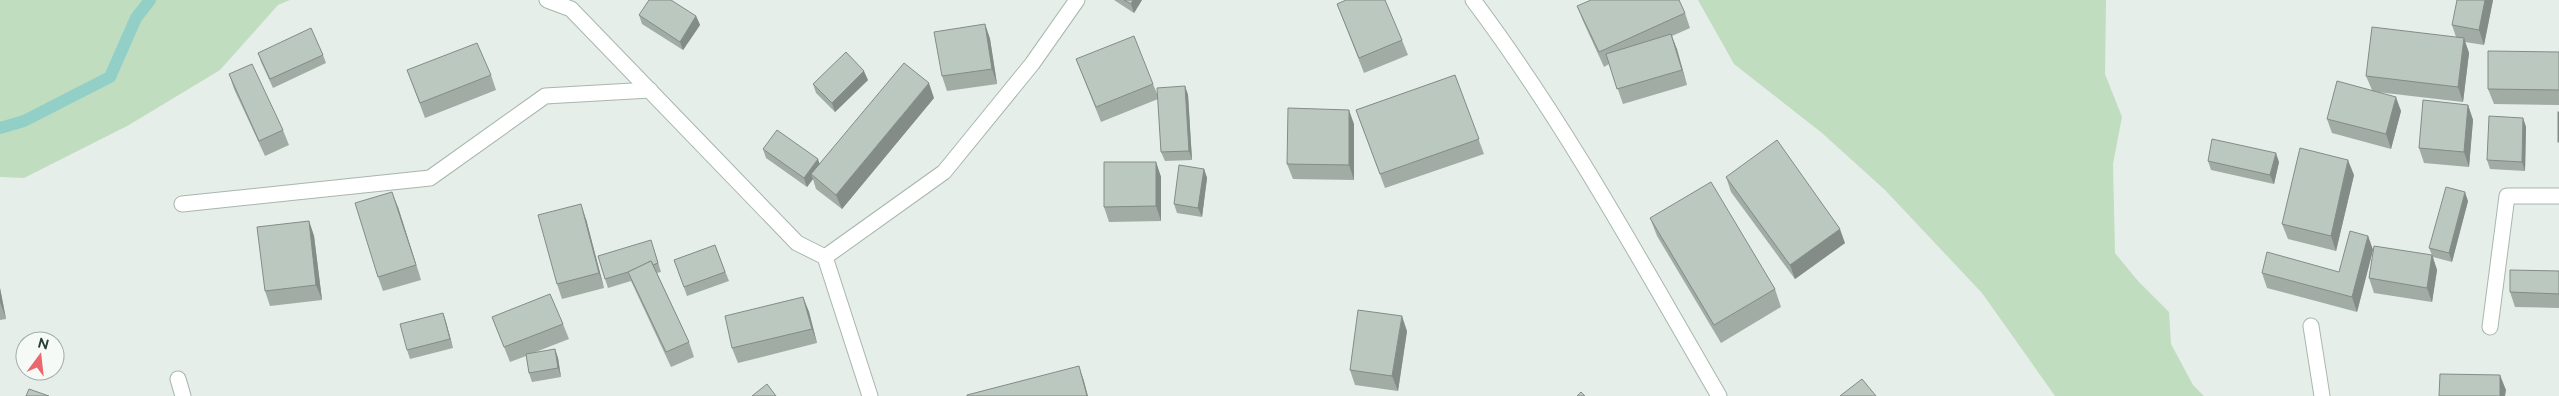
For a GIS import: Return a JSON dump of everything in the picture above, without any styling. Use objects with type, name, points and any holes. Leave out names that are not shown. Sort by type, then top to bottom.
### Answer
[{"type":"street","points":[[547,0],[571,9],[797,243],[825,257],[870,396]]},
{"type":"street","points":[[825,257],[944,172],[1032,64],[1077,0]]},
{"type":"street","points":[[1473,0],[1521,66],[1628,239],[1719,396]]},
{"type":"street","points":[[182,204],[430,178],[545,96],[650,90]]},
{"type":"street","points":[[2490,327],[2507,196],[2559,196]]},
{"type":"street","points":[[2311,326],[2322,396]]},
{"type":"street","points":[[178,379],[183,396]]},
{"type":"green space","points":[[0,0],[290,0],[278,5],[220,70],[129,125],[24,178],[0,177]]},
{"type":"green space","points":[[1698,0],[2106,0],[2105,74],[2122,117],[2113,164],[2115,253],[2138,281],[2169,312],[2171,344],[2193,385],[2204,396],[2055,396],[1982,293],[1885,190],[1822,133],[1734,64]]},
{"type":"building","points":[[649,0],[671,0],[696,16],[680,42],[639,15]]},
{"type":"building","points":[[1124,0],[1133,0],[1131,4]]},
{"type":"building","points":[[1346,0],[1385,0],[1402,40],[1359,58],[1337,4]]},
{"type":"building","points":[[1591,0],[1679,0],[1685,13],[1599,52],[1577,6]]},
{"type":"building","points":[[2457,0],[2485,0],[2479,30],[2452,25]]},
{"type":"building","points":[[985,24],[992,69],[942,76],[934,32]]},
{"type":"building","points":[[2372,27],[2464,38],[2458,87],[2366,76]]},
{"type":"building","points":[[311,28],[323,55],[270,79],[258,53]]},
{"type":"building","points":[[1671,34],[1682,70],[1617,89],[1606,54]]},
{"type":"building","points":[[1134,36],[1153,84],[1096,107],[1076,59]]},
{"type":"building","points":[[477,43],[491,75],[420,103],[407,70]]},
{"type":"building","points":[[2488,51],[2559,52],[2559,90],[2488,89]]},
{"type":"building","points":[[846,52],[864,71],[832,103],[813,84]]},
{"type":"building","points":[[904,63],[929,83],[836,195],[811,174]]},
{"type":"building","points":[[252,64],[283,130],[259,141],[229,74]]},
{"type":"building","points":[[1455,75],[1479,139],[1380,174],[1356,110]]},
{"type":"building","points":[[2337,81],[2396,97],[2386,134],[2327,119]]},
{"type":"building","points":[[1185,86],[1189,151],[1161,152],[1157,88]]},
{"type":"building","points":[[2423,100],[2468,105],[2464,152],[2419,148]]},
{"type":"building","points":[[1288,108],[1349,110],[1349,165],[1287,164]]},
{"type":"building","points":[[2559,112],[2559,142],[2558,142]]},
{"type":"building","points":[[2489,116],[2523,118],[2522,162],[2487,160]]},
{"type":"building","points":[[777,130],[818,159],[804,178],[763,149]]},
{"type":"building","points":[[2212,139],[2276,153],[2270,175],[2208,161]]},
{"type":"building","points":[[1777,140],[1840,229],[1790,265],[1726,177]]},
{"type":"building","points":[[2300,148],[2348,160],[2331,236],[2282,224]]},
{"type":"building","points":[[1104,162],[1156,162],[1156,206],[1104,207]]},
{"type":"building","points":[[1179,165],[1204,169],[1198,208],[1174,204]]},
{"type":"building","points":[[1711,182],[1775,289],[1714,325],[1650,218]]},
{"type":"building","points":[[2446,187],[2465,192],[2449,253],[2429,248]]},
{"type":"building","points":[[392,192],[416,265],[378,277],[355,203]]},
{"type":"building","points":[[581,204],[599,273],[557,284],[538,215]]},
{"type":"building","points":[[309,221],[316,285],[265,291],[257,227]]},
{"type":"building","points":[[2350,231],[2368,236],[2352,297],[2262,273],[2267,252],[2339,272]]},
{"type":"building","points":[[651,240],[658,263],[653,265],[651,261],[628,272],[605,279],[598,256]]},
{"type":"building","points":[[715,245],[725,272],[684,287],[674,260]]},
{"type":"building","points":[[2374,246],[2432,255],[2427,288],[2369,278]]},
{"type":"building","points":[[651,261],[689,342],[666,352],[628,272]]},
{"type":"building","points":[[2510,270],[2559,271],[2559,294],[2510,292]]},
{"type":"building","points":[[550,294],[563,324],[504,347],[492,317]]},
{"type":"building","points":[[803,297],[812,329],[732,348],[725,316]]},
{"type":"building","points":[[1358,310],[1402,316],[1392,376],[1350,370]]},
{"type":"building","points":[[443,313],[450,339],[407,350],[400,324]]},
{"type":"building","points":[[555,349],[558,368],[529,373],[526,354]]},
{"type":"building","points":[[1079,366],[1087,396],[967,396],[967,395]]},
{"type":"building","points":[[2440,374],[2500,375],[2500,396],[2439,396]]},
{"type":"building","points":[[1862,379],[1876,396],[1840,396]]},
{"type":"building","points":[[767,384],[776,396],[752,396]]},
{"type":"building","points":[[29,389],[49,396],[26,396]]},
{"type":"building","points":[[1581,392],[1585,396],[1577,396]]},
{"type":"waterway","points":[[0,128],[24,121],[110,77],[136,18],[150,0]]}]
